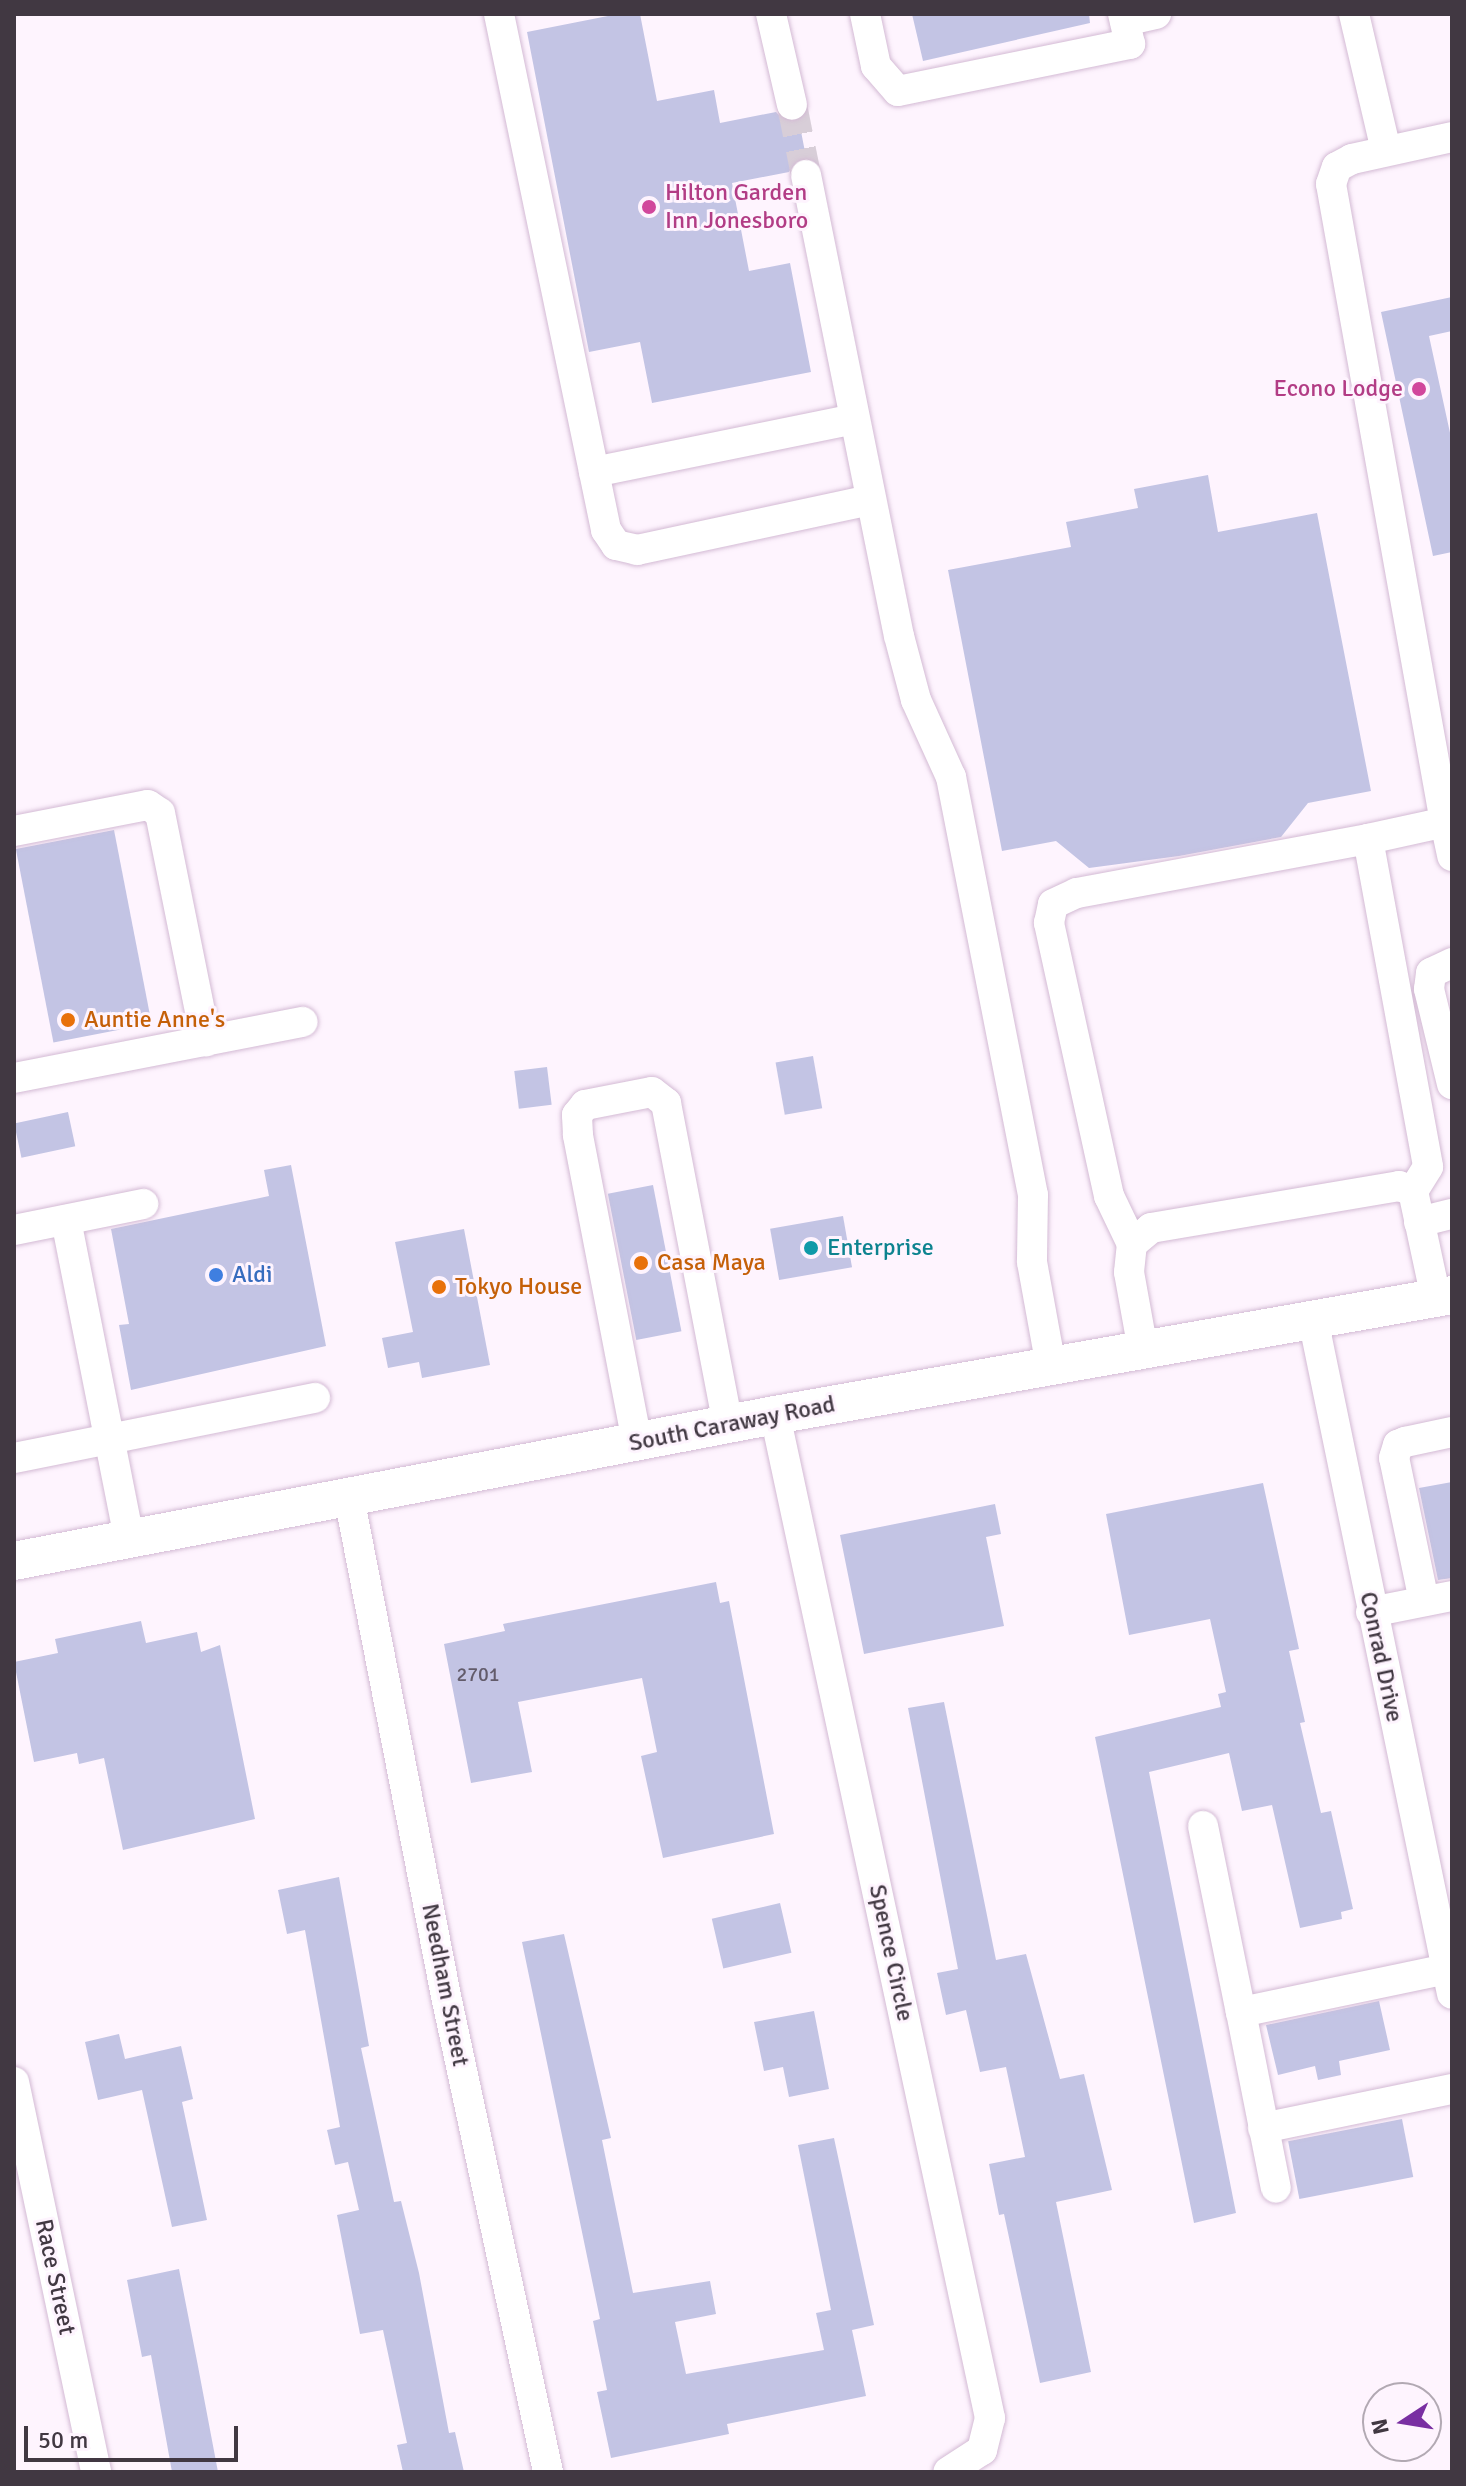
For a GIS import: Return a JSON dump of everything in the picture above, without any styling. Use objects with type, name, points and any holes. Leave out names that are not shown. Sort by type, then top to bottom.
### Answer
[{"type":"main road","name":"South Caraway Road","points":[[14,1561],[775,1415],[1444,1296]]},
{"type":"street","points":[[499,14],[606,530],[616,545],[637,550],[871,500]]},
{"type":"street","points":[[771,14],[792,105]]},
{"type":"street","points":[[865,14],[876,66],[898,91],[1130,44],[1124,18],[1156,14]]},
{"type":"street","points":[[1354,14],[1386,150]]},
{"type":"street","points":[[1452,137],[1386,150],[1337,167],[1331,184],[1452,856]]},
{"type":"street","points":[[806,175],[871,500],[916,700],[951,777],[1033,1195],[1032,1262],[1051,1367]]},
{"type":"street","points":[[594,472],[855,419]]},
{"type":"street","points":[[14,831],[148,805],[160,813],[206,1041]]},
{"type":"street","points":[[1143,1350],[1129,1272],[1132,1244],[1109,1196],[1049,923],[1053,904],[1077,893],[1445,822]]},
{"type":"street","points":[[1368,839],[1417,1091],[1428,1167],[1413,1191],[1419,1222],[1444,1296]]},
{"type":"street","points":[[1417,1091],[1452,1086],[1429,989],[1431,973],[1452,963]]},
{"type":"street","points":[[14,1078],[303,1022]]},
{"type":"street","points":[[637,1442],[577,1128],[580,1109],[598,1102],[652,1092],[666,1103],[728,1424]]},
{"type":"street","points":[[1132,1244],[1151,1228],[1399,1186],[1413,1191]]},
{"type":"street","points":[[14,1230],[143,1204]]},
{"type":"street","points":[[1419,1222],[1452,1214]]},
{"type":"street","points":[[66,1220],[129,1539]]},
{"type":"street","name":"Conrad Drive","points":[[1313,1319],[1371,1612],[1450,1981]]},
{"type":"street","points":[[14,1458],[315,1398]]},
{"type":"street","name":"Spence Circle","points":[[775,1415],[990,2418],[982,2450],[948,2472]]},
{"type":"street","points":[[1371,1612],[1438,1599],[1394,1458],[1398,1445],[1452,1432]]},
{"type":"street","name":"Needham Street","points":[[349,1497],[446,1996],[548,2472]]},
{"type":"street","points":[[1203,1826],[1276,2188]]},
{"type":"street","points":[[1241,2012],[1450,1981]]},
{"type":"street","points":[[1263,2128],[1452,2089]]},
{"type":"street","name":"Race Street","points":[[16,2099],[96,2472]]},
{"type":"building","name":"Hilton Garden Inn Jonesboro","points":[[618,14],[640,14],[657,101],[714,90],[720,123],[776,112],[786,122],[799,121],[806,157],[795,161],[789,172],[732,183],[749,271],[790,263],[811,372],[652,403],[640,342],[589,352],[527,32]]},
{"type":"building","points":[[912,14],[1089,14],[1090,23],[923,61]]},
{"type":"building","name":"Econo Lodge","points":[[1452,297],[1452,331],[1429,336],[1452,442],[1452,552],[1433,556],[1381,312]]},
{"type":"building","points":[[1208,475],[1218,532],[1317,513],[1371,791],[1308,803],[1281,837],[1179,856],[1089,868],[1056,841],[1002,851],[948,570],[1071,547],[1066,522],[1138,508],[1134,489]]},
{"type":"building","points":[[114,830],[152,1023],[53,1042],[16,849]]},
{"type":"building","points":[[813,1056],[822,1108],[785,1115],[776,1063]]},
{"type":"building","points":[[547,1067],[552,1105],[519,1109],[514,1071]]},
{"type":"building","points":[[68,1112],[75,1146],[21,1158],[14,1123]]},
{"type":"building","name":"Aldi","points":[[291,1165],[326,1346],[131,1390],[119,1325],[129,1324],[111,1229],[269,1196],[264,1170]]},
{"type":"building","name":"Casa Maya","points":[[653,1185],[681,1331],[636,1340],[608,1194]]},
{"type":"building","name":"Enterprise","points":[[843,1216],[852,1267],[779,1280],[770,1229]]},
{"type":"building","name":"Tokyo House","points":[[464,1229],[490,1365],[422,1378],[419,1362],[388,1368],[382,1338],[413,1332],[395,1242]]},
{"type":"building","points":[[1452,1482],[1452,1578],[1438,1580],[1419,1488]]},
{"type":"building","points":[[1263,1483],[1299,1649],[1289,1651],[1305,1722],[1300,1723],[1321,1813],[1331,1811],[1353,1909],[1341,1912],[1342,1919],[1300,1928],[1272,1805],[1242,1811],[1229,1753],[1149,1772],[1236,2213],[1194,2223],[1095,1737],[1221,1707],[1218,1694],[1226,1692],[1210,1619],[1129,1635],[1106,1514]]},
{"type":"building","points":[[995,1504],[1001,1534],[986,1537],[1004,1626],[864,1654],[840,1535]]},
{"type":"building","points":[[716,1582],[720,1603],[729,1601],[774,1834],[663,1858],[641,1756],[657,1752],[642,1678],[518,1702],[532,1772],[471,1783],[444,1644],[505,1631],[503,1624]]},
{"type":"building","points":[[141,1621],[146,1643],[197,1632],[201,1652],[220,1645],[255,1819],[123,1850],[104,1758],[79,1764],[77,1753],[34,1762],[14,1662],[58,1653],[55,1639]]},
{"type":"building","points":[[944,1702],[996,1960],[1026,1954],[1060,2079],[1084,2074],[1112,2190],[1056,2202],[1091,2372],[1040,2383],[1004,2214],[999,2215],[989,2164],[1025,2157],[1006,2067],[980,2072],[966,2010],[946,2015],[937,1973],[958,1969],[908,1708]]},
{"type":"building","points":[[339,1877],[369,2046],[361,2048],[394,2202],[401,2201],[419,2273],[449,2433],[455,2432],[464,2472],[403,2472],[397,2445],[407,2443],[383,2330],[360,2334],[337,2215],[359,2210],[348,2162],[335,2165],[327,2130],[340,2127],[305,1930],[287,1934],[278,1890]]},
{"type":"building","points":[[780,1903],[791,1953],[723,1968],[712,1919]]},
{"type":"building","points":[[564,1934],[611,2138],[602,2140],[633,2293],[710,2281],[716,2314],[675,2322],[686,2374],[824,2350],[816,2313],[831,2310],[798,2145],[834,2138],[874,2325],[852,2330],[866,2396],[727,2424],[729,2434],[611,2458],[597,2392],[607,2390],[593,2321],[600,2319],[522,1942]]},
{"type":"building","points":[[1379,2001],[1390,2050],[1339,2061],[1341,2075],[1318,2080],[1315,2066],[1278,2075],[1266,2025]]},
{"type":"building","points":[[814,2011],[829,2089],[789,2097],[783,2067],[764,2071],[754,2022]]},
{"type":"building","points":[[119,2034],[125,2059],[181,2046],[193,2099],[182,2102],[207,2220],[172,2227],[142,2090],[98,2100],[85,2042]]},
{"type":"building","points":[[1402,2119],[1413,2177],[1299,2199],[1288,2141]]},
{"type":"building","points":[[179,2269],[218,2472],[172,2472],[151,2355],[142,2357],[127,2280]]},
{"type":"tunnel","points":[[792,105],[806,175]]},
{"type":"place","name":"Hilton Garden Inn Jonesboro","points":[[649,207]]},
{"type":"place","name":"Econo Lodge","points":[[1419,389]]},
{"type":"place","name":"Auntie Anne's","points":[[68,1020]]},
{"type":"place","name":"Enterprise","points":[[811,1248]]},
{"type":"place","name":"Casa Maya","points":[[641,1263]]},
{"type":"place","name":"Aldi","points":[[216,1275]]},
{"type":"place","name":"Tokyo House","points":[[439,1287]]}]
